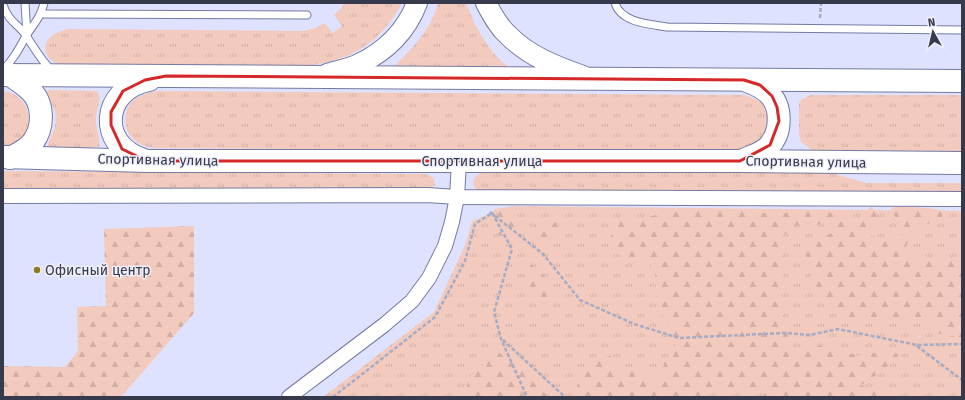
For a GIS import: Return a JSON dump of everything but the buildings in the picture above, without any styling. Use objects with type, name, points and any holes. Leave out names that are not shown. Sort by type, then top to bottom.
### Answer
[{"type":"main road","points":[[318,77],[357,65],[381,52],[400,35],[411,17],[416,3]]},
{"type":"main road","points":[[486,3],[506,34],[525,50],[552,66],[592,80]]},
{"type":"main road","points":[[5,73],[57,75],[962,82]]},
{"type":"main road","points":[[5,73],[31,90],[38,102],[41,116],[39,130],[33,142],[22,152],[6,158]]},
{"type":"main road","points":[[147,161],[133,157],[122,149],[114,137],[111,125],[111,112],[123,91],[133,84],[166,76]]},
{"type":"main road","points":[[740,161],[760,153],[770,145],[777,134],[779,121],[778,107],[772,96],[760,85],[744,80]]},
{"type":"main road","name":"Спортивная улица","points":[[6,158],[147,161],[740,161],[962,164]]},
{"type":"street","points":[[289,397],[384,325],[412,301],[429,278],[445,246],[452,222],[457,197],[459,162]]},
{"type":"street","points":[[3,196],[364,195],[457,197],[962,199]]},
{"type":"lane","points":[[25,3],[26,36]]},
{"type":"lane","points":[[5,73],[26,36],[41,14],[44,3]]},
{"type":"lane","points":[[615,3],[622,15],[637,22],[667,27],[962,30]]},
{"type":"lane","points":[[3,5],[6,13],[13,23],[26,36],[43,62],[57,75]]},
{"type":"lane","points":[[41,14],[307,15]]},
{"type":"lane","points":[[3,23],[13,23]]},
{"type":"path","points":[[820,28],[821,3]]},
{"type":"path","points":[[485,210],[492,213],[543,254],[580,300],[634,324],[679,338],[784,334],[810,335],[838,329],[917,345],[962,344]]},
{"type":"path","points":[[492,213],[512,249],[494,312],[501,339],[528,397]]},
{"type":"path","points":[[501,339],[565,397]]},
{"type":"path","points":[[917,345],[962,380]]},
{"type":"highlighted area","points":[[166,76],[744,80],[760,85],[772,96],[777,107],[779,121],[770,145],[740,161],[147,161],[122,149],[111,125],[111,112],[123,91],[145,80]]},
{"type":"green space","points":[[346,3],[402,3],[384,29],[374,40],[350,55],[321,64],[305,66],[61,66],[47,56],[45,50],[46,44],[54,34],[69,29],[302,31],[316,28],[324,23],[333,33],[342,26],[334,15]]},
{"type":"green space","points":[[438,3],[466,3],[488,46],[508,67],[391,69],[413,47],[425,31],[431,22]]},
{"type":"green space","points":[[48,90],[98,92],[99,98],[96,121],[99,147],[48,146],[55,128],[56,118],[54,108],[46,93]]},
{"type":"green space","points":[[3,91],[14,94],[22,101],[27,109],[28,119],[27,128],[22,137],[14,143],[3,146]]},
{"type":"green space","points":[[158,91],[744,95],[759,101],[764,105],[767,109],[768,120],[767,136],[740,152],[152,148],[140,144],[128,133],[126,128],[126,114],[128,107],[138,97]]},
{"type":"green space","points":[[811,95],[962,95],[962,152],[814,152],[801,142],[799,134],[799,103],[802,99]]},
{"type":"green space","points":[[3,171],[424,174],[432,178],[435,185],[429,191],[3,190]]},
{"type":"green space","points":[[481,173],[832,173],[866,183],[962,183],[962,196],[476,190],[473,183],[476,176]]},
{"type":"green space","points":[[514,206],[962,211],[962,397],[323,397],[434,312],[466,243],[472,221],[492,213],[495,209]]},
{"type":"green space","points":[[871,206],[878,216],[866,235],[879,238],[899,238],[906,232],[903,222],[895,217],[891,210],[894,206],[929,208],[944,211],[941,220],[927,224],[912,233],[906,247],[910,258],[962,258],[962,341],[954,336],[932,333],[937,319],[847,319],[824,304],[812,287],[810,265],[803,245],[843,228],[825,224],[797,225],[781,237],[786,268],[779,288],[789,346],[804,350],[830,343],[857,356],[885,351],[900,354],[884,370],[861,385],[891,397],[761,397],[772,389],[757,394],[728,387],[705,391],[711,397],[583,397],[576,389],[582,374],[594,358],[611,356],[613,371],[642,370],[652,380],[662,375],[664,363],[675,346],[657,304],[655,273],[649,262],[629,259],[608,250],[609,238],[618,229],[619,218],[642,218],[670,212],[702,211],[746,211],[774,214],[797,211],[823,213],[844,211],[847,219],[858,222]]},
{"type":"green space","points":[[509,208],[516,213],[516,225],[512,238],[498,235],[492,225],[499,211]]},
{"type":"green space","points":[[552,221],[563,227],[563,237],[542,248],[532,242],[530,234],[538,222]]},
{"type":"green space","points":[[194,226],[194,313],[121,397],[3,397],[3,366],[65,367],[78,351],[77,307],[106,306],[104,229]]},
{"type":"green space","points":[[528,262],[542,272],[556,296],[545,313],[531,294],[521,266]]},
{"type":"green space","points":[[497,351],[527,373],[535,384],[549,397],[463,397],[466,393],[468,378]]},
{"type":"place","name":"Офисный центр","points":[[37,270]]}]
